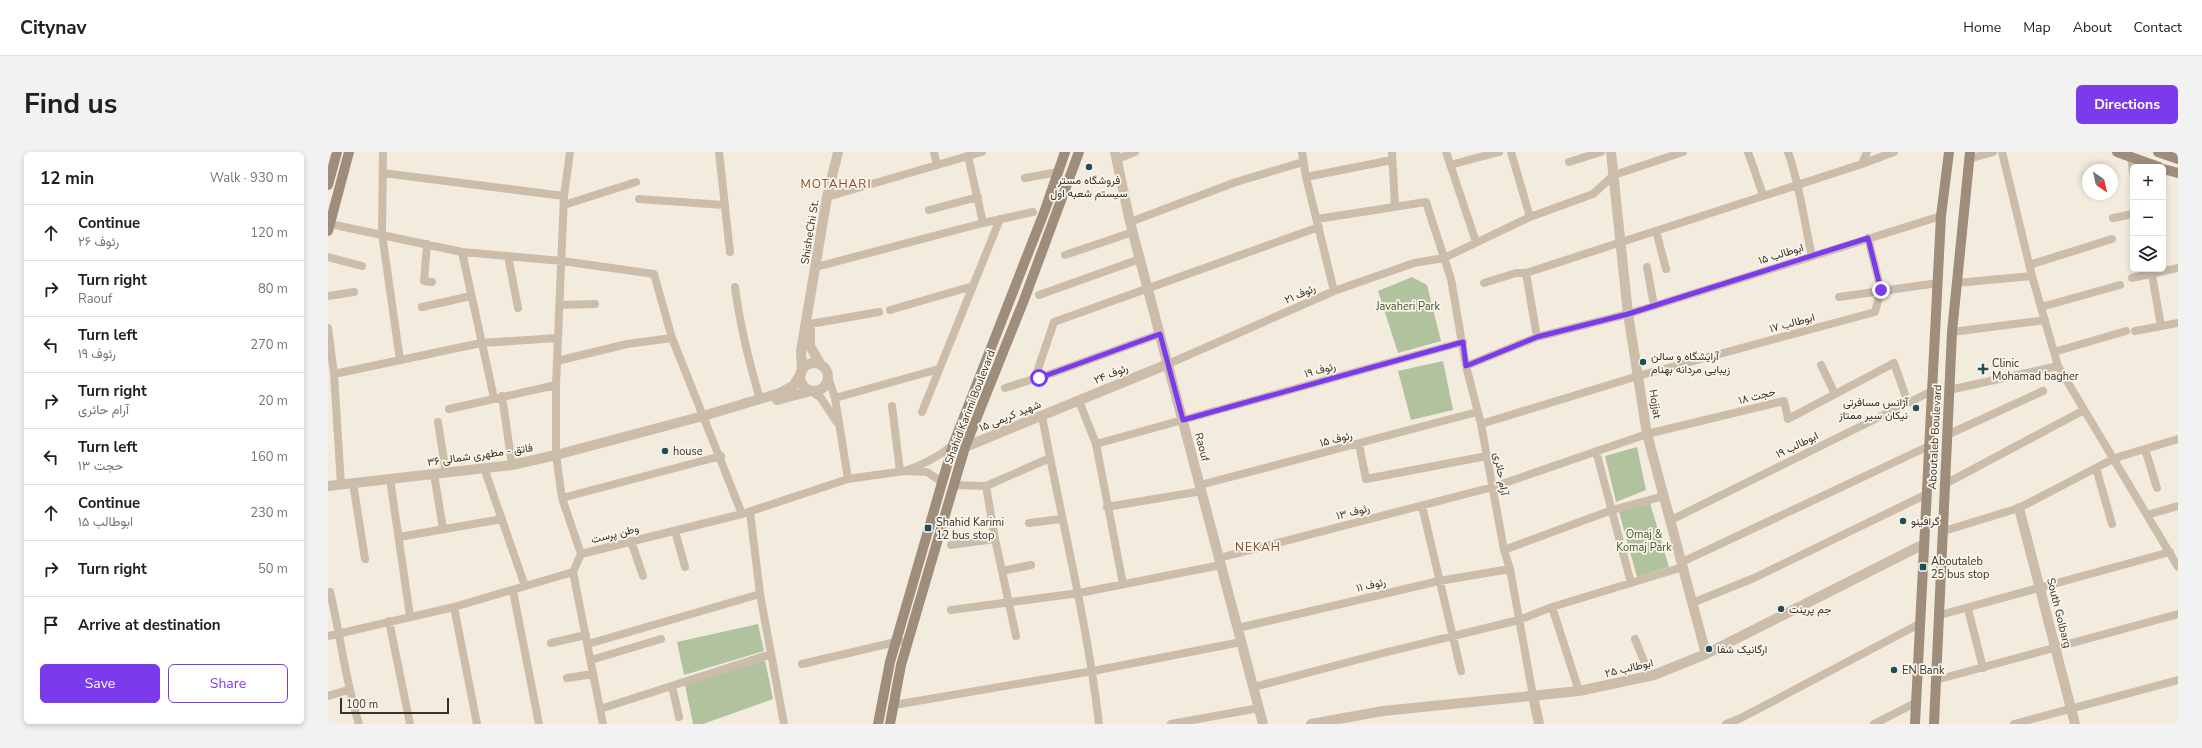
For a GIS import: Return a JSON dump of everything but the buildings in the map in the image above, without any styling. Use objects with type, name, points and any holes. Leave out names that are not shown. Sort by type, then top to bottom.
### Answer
[{"type":"main road","points":[[328,185],[337,152]]},
{"type":"main road","points":[[329,228],[349,152]]},
{"type":"main road","name":"Shahid Karimi Boulevard","points":[[876,724],[896,641],[952,445],[1066,152]]},
{"type":"main road","name":"Shahid Karimi Boulevard","points":[[890,724],[901,665],[965,448],[1024,300],[1079,152]]},
{"type":"main road","name":"Aboutaleb Boulevard","points":[[1915,724],[1941,216],[1949,152]]},
{"type":"main road","points":[[1969,155],[1977,152]]},
{"type":"main road","points":[[2117,152],[2151,164]]},
{"type":"main road","points":[[2158,152],[2178,159]]},
{"type":"main road","name":"Aboutaleb Boulevard","points":[[1934,724],[1944,531],[1951,347],[1969,155]]},
{"type":"main road","points":[[2166,169],[2178,173]]},
{"type":"main road","points":[[1934,346],[1951,347]]},
{"type":"street","points":[[383,152],[382,234],[400,360]]},
{"type":"street","points":[[570,152],[564,200],[556,385],[556,455],[562,498],[581,554]]},
{"type":"street","points":[[719,152],[730,252]]},
{"type":"street","name":"ShisheChi St.","points":[[801,373],[801,351],[827,197],[838,152]]},
{"type":"street","points":[[934,152],[937,165]]},
{"type":"street","points":[[827,197],[982,152]]},
{"type":"street","points":[[1116,156],[1135,152]]},
{"type":"street","points":[[1302,152],[1306,177],[1334,291]]},
{"type":"street","points":[[1446,152],[1476,242]]},
{"type":"street","points":[[1450,165],[1499,152]]},
{"type":"street","points":[[1511,152],[1530,217]]},
{"type":"street","points":[[1569,162],[1601,152]]},
{"type":"street","name":"Hojjat","points":[[1611,152],[1628,314],[1648,434],[1706,654]]},
{"type":"street","points":[[1614,175],[1683,152]]},
{"type":"street","points":[[1748,152],[1763,195]]},
{"type":"street","points":[[1788,152],[1795,171],[1796,186],[1812,256]]},
{"type":"street","points":[[1862,164],[1867,152]]},
{"type":"street","points":[[1484,283],[1516,273],[1526,273],[1621,243],[1763,195],[1796,186],[1862,164],[1894,152]]},
{"type":"street","points":[[1969,155],[1993,152]]},
{"type":"street","points":[[2002,152],[2029,265],[2058,366],[2115,458],[2147,515],[2177,563]]},
{"type":"street","points":[[968,156],[983,223]]},
{"type":"street","name":"Raouf","points":[[1116,156],[1131,227],[1263,724]]},
{"type":"street","points":[[1037,378],[1036,375],[1052,325],[1058,320],[1187,275],[1318,223],[1395,207],[1392,156],[1306,177]]},
{"type":"street","points":[[2132,157],[2132,164]]},
{"type":"street","points":[[1065,256],[1236,182],[1304,162]]},
{"type":"street","points":[[1025,178],[1058,172]]},
{"type":"street","points":[[383,173],[564,200],[636,182]]},
{"type":"street","name":"رئوف ۲۱","points":[[1168,364],[1334,291],[1414,264],[1444,258],[1530,217],[1593,194],[1614,175]]},
{"type":"street","points":[[929,210],[978,198]]},
{"type":"street","points":[[639,199],[724,205]]},
{"type":"street","name":"آرام حائری","points":[[1395,207],[1426,202],[1451,279],[1466,366],[1481,424],[1504,550],[1510,569],[1533,696]]},
{"type":"street","points":[[816,268],[983,223],[1033,212]]},
{"type":"street","points":[[2113,218],[2130,215]]},
{"type":"street","name":"ابوطالب ۱۵","points":[[1466,366],[1537,337],[1628,314],[1941,216]]},
{"type":"street","points":[[922,412],[1000,219]]},
{"type":"street","points":[[329,228],[382,234],[462,252],[562,260],[654,274],[672,338],[703,416],[746,513],[784,724]]},
{"type":"street","points":[[1656,231],[1666,269]]},
{"type":"street","points":[[1868,238],[1881,290]]},
{"type":"street","points":[[2029,265],[2112,239]]},
{"type":"street","points":[[426,244],[424,281],[432,282]]},
{"type":"street","points":[[462,252],[481,344],[498,397],[512,465]]},
{"type":"street","points":[[508,256],[518,308]]},
{"type":"street","points":[[328,257],[362,266]]},
{"type":"street","points":[[1039,296],[1140,259]]},
{"type":"street","points":[[1647,267],[1654,306]]},
{"type":"street","points":[[2166,269],[2178,268]]},
{"type":"street","points":[[2132,278],[2148,272]]},
{"type":"street","points":[[2151,272],[2161,326]]},
{"type":"street","points":[[1526,273],[1537,337]]},
{"type":"street","points":[[1956,283],[2032,276]]},
{"type":"street","points":[[1839,297],[1938,283]]},
{"type":"street","points":[[2041,307],[2120,285]]},
{"type":"street","points":[[890,310],[972,286]]},
{"type":"street","points":[[735,287],[739,321],[746,352],[760,399]]},
{"type":"street","name":"ابوطالب ۱۷","points":[[1638,376],[1875,312],[1881,290]]},
{"type":"street","points":[[328,296],[354,292]]},
{"type":"street","name":"ShisheChi St.","points":[[812,292],[810,346],[821,365]]},
{"type":"street","points":[[422,307],[472,296]]},
{"type":"street","points":[[560,305],[595,304]]},
{"type":"street","points":[[810,324],[879,312]]},
{"type":"street","points":[[1952,332],[2045,320]]},
{"type":"street","points":[[2135,331],[2178,323]]},
{"type":"street","points":[[329,328],[334,374],[341,485]]},
{"type":"street","points":[[2054,352],[2126,331]]},
{"type":"street","points":[[1005,388],[1160,334]]},
{"type":"street","points":[[334,374],[481,344],[558,338]]},
{"type":"street","points":[[557,362],[627,344],[672,338]]},
{"type":"street","name":"رئوف ۱۹","points":[[1096,444],[1463,342]]},
{"type":"street","name":"حجت ۱۸","points":[[1648,434],[1784,401],[1788,418],[1894,363],[1908,403]]},
{"type":"street","points":[[703,416],[788,390],[810,364],[821,365],[826,370],[835,398],[848,479]]},
{"type":"street","name":"رئوف ۲۴","points":[[1063,407],[1168,364]]},
{"type":"street","points":[[1821,365],[1835,394]]},
{"type":"street","points":[[1949,390],[2058,366]]},
{"type":"street","points":[[835,398],[939,369]]},
{"type":"street","points":[[801,373],[803,385],[821,398],[839,425]]},
{"type":"street","points":[[703,416],[757,406],[818,390],[824,386],[828,376]]},
{"type":"street","points":[[1481,424],[1638,376]]},
{"type":"street","points":[[449,409],[556,385]]},
{"type":"street","name":"ابوطالب ۱۹","points":[[1671,520],[1932,391]]},
{"type":"street","points":[[1947,435],[2043,391]]},
{"type":"street","points":[[1079,401],[1096,444],[1123,584]]},
{"type":"street","points":[[892,406],[902,471]]},
{"type":"street","name":"شهید کریمی ۱۵","points":[[965,448],[1063,407]]},
{"type":"street","points":[[1945,484],[2084,410]]},
{"type":"street","name":"رئوف ۱۵","points":[[1107,507],[1201,488],[1477,412]]},
{"type":"street","name":"فاتق - مطهری شمالی ۳۶","points":[[328,486],[512,465],[556,455],[703,416]]},
{"type":"street","points":[[1042,416],[1062,518],[1079,593],[1093,671],[1099,724]]},
{"type":"street","points":[[438,422],[446,473]]},
{"type":"street","name":"رئوف ۱۳","points":[[951,610],[1009,601],[1079,593],[1220,562],[1492,488],[1648,434]]},
{"type":"street","points":[[1944,531],[2019,508],[2115,458],[2178,439]]},
{"type":"street","points":[[1359,444],[1366,479],[1487,456]]},
{"type":"street","points":[[902,471],[927,463],[952,445]]},
{"type":"street","points":[[1254,687],[1379,654],[1519,620],[1552,607],[1631,583],[1682,565],[1929,446]]},
{"type":"street","points":[[2145,449],[2157,488]]},
{"type":"street","points":[[1596,451],[1631,583]]},
{"type":"street","points":[[562,498],[721,456]]},
{"type":"street","points":[[954,485],[986,486],[1050,458]]},
{"type":"street","points":[[484,468],[525,586]]},
{"type":"street","points":[[2096,468],[2112,524]]},
{"type":"street","points":[[902,471],[927,472],[942,482]]},
{"type":"street","name":"وطن پرست","points":[[573,572],[581,554],[746,513],[848,479],[902,471]]},
{"type":"street","points":[[434,474],[443,529]]},
{"type":"street","points":[[390,479],[410,616]]},
{"type":"street","points":[[353,484],[365,559]]},
{"type":"street","points":[[986,486],[995,539],[1016,636]]},
{"type":"street","points":[[1692,603],[1754,578],[1927,494]]},
{"type":"street","points":[[1504,550],[1612,510],[1664,496]]},
{"type":"street","points":[[1422,506],[1461,671]]},
{"type":"street","points":[[2147,515],[2178,506]]},
{"type":"street","name":"South Golbarg","points":[[2019,508],[2075,724]]},
{"type":"street","points":[[1029,523],[1062,518]]},
{"type":"street","points":[[399,536],[502,519]]},
{"type":"street","points":[[675,531],[685,567]]},
{"type":"street","points":[[951,544],[995,539]]},
{"type":"street","points":[[631,541],[643,576]]},
{"type":"street","name":"ابوطالب ۲۵","points":[[1311,724],[1383,711],[1579,691],[1650,676],[1706,654],[1924,544]]},
{"type":"street","points":[[1940,615],[1968,609],[2170,552]]},
{"type":"street","points":[[1002,571],[1031,565]]},
{"type":"street","name":"رئوف ۱۱","points":[[1238,628],[1439,581],[1510,569]]},
{"type":"street","points":[[328,636],[454,607],[573,572],[603,724]]},
{"type":"street","points":[[513,590],[538,724]]},
{"type":"street","points":[[330,592],[340,633],[348,690],[359,724]]},
{"type":"street","points":[[588,644],[760,594]]},
{"type":"street","points":[[454,607],[477,724]]},
{"type":"street","points":[[1552,607],[1579,691]]},
{"type":"street","points":[[1968,609],[1983,668]]},
{"type":"street","points":[[1936,680],[2178,614]]},
{"type":"street","points":[[389,621],[410,724]]},
{"type":"street","points":[[1726,724],[1741,718],[1921,623]]},
{"type":"street","points":[[551,643],[586,635]]},
{"type":"street","points":[[591,660],[661,639]]},
{"type":"street","points":[[1635,639],[1650,676]]},
{"type":"street","points":[[802,664],[896,641],[909,640]]},
{"type":"street","points":[[894,705],[1093,671],[1241,642]]},
{"type":"street","points":[[600,709],[771,654]]},
{"type":"street","points":[[567,678],[593,674]]},
{"type":"street","points":[[2014,724],[2178,680]]},
{"type":"street","points":[[672,686],[679,717]]},
{"type":"street","points":[[328,696],[348,690]]},
{"type":"street","points":[[1533,696],[1539,724]]},
{"type":"street","points":[[1874,724],[1917,702]]},
{"type":"street","points":[[1170,724],[1259,708]]},
{"type":"green space","name":"Javaheri Park","points":[[1412,277],[1427,285],[1441,341],[1398,353],[1378,291]]},
{"type":"green space","points":[[1443,361],[1453,410],[1411,420],[1398,371]]},
{"type":"green space","name":"Omaj & Komaj Park","points":[[1637,447],[1646,490],[1616,502],[1605,456]]},
{"type":"green space","name":"Omaj & Komaj Park","points":[[1650,503],[1669,567],[1637,577],[1619,512]]},
{"type":"green space","points":[[758,624],[764,651],[684,675],[677,642]]},
{"type":"green space","points":[[765,660],[773,699],[703,724],[693,724],[685,685]]},
{"type":"place","name":"فروشگاه مستر سیستم شعبه اول","points":[[1089,167]]},
{"type":"place","name":"آرایشگاه و سالن زیبایی مردانه بهنام","points":[[1643,362]]},
{"type":"place","name":"Clinic Mohamad bagher","points":[[1983,369]]},
{"type":"place","name":"آژانس مسافرتی نیکان سیر ممتاز","points":[[1916,408]]},
{"type":"place","name":"house","points":[[665,451]]},
{"type":"place","name":"گرافینو","points":[[1903,521]]},
{"type":"place","name":"Shahid Karimi 12 bus stop","points":[[928,528]]},
{"type":"place","name":"Aboutaleb 25 bus stop","points":[[1923,567]]},
{"type":"place","name":"جم پرینت","points":[[1781,609]]},
{"type":"place","name":"ارگانیک شفا","points":[[1709,649]]},
{"type":"place","name":"EN Bank","points":[[1894,670]]},
{"type":"district","name":"MOTAHARI","points":[[836,184]]},
{"type":"district","name":"NEKAH","points":[[1258,547]]},
{"type":"route","points":[[1039,378],[1160,334],[1183,420],[1463,342],[1466,366],[1537,337],[1628,314],[1868,238],[1881,290]]}]
